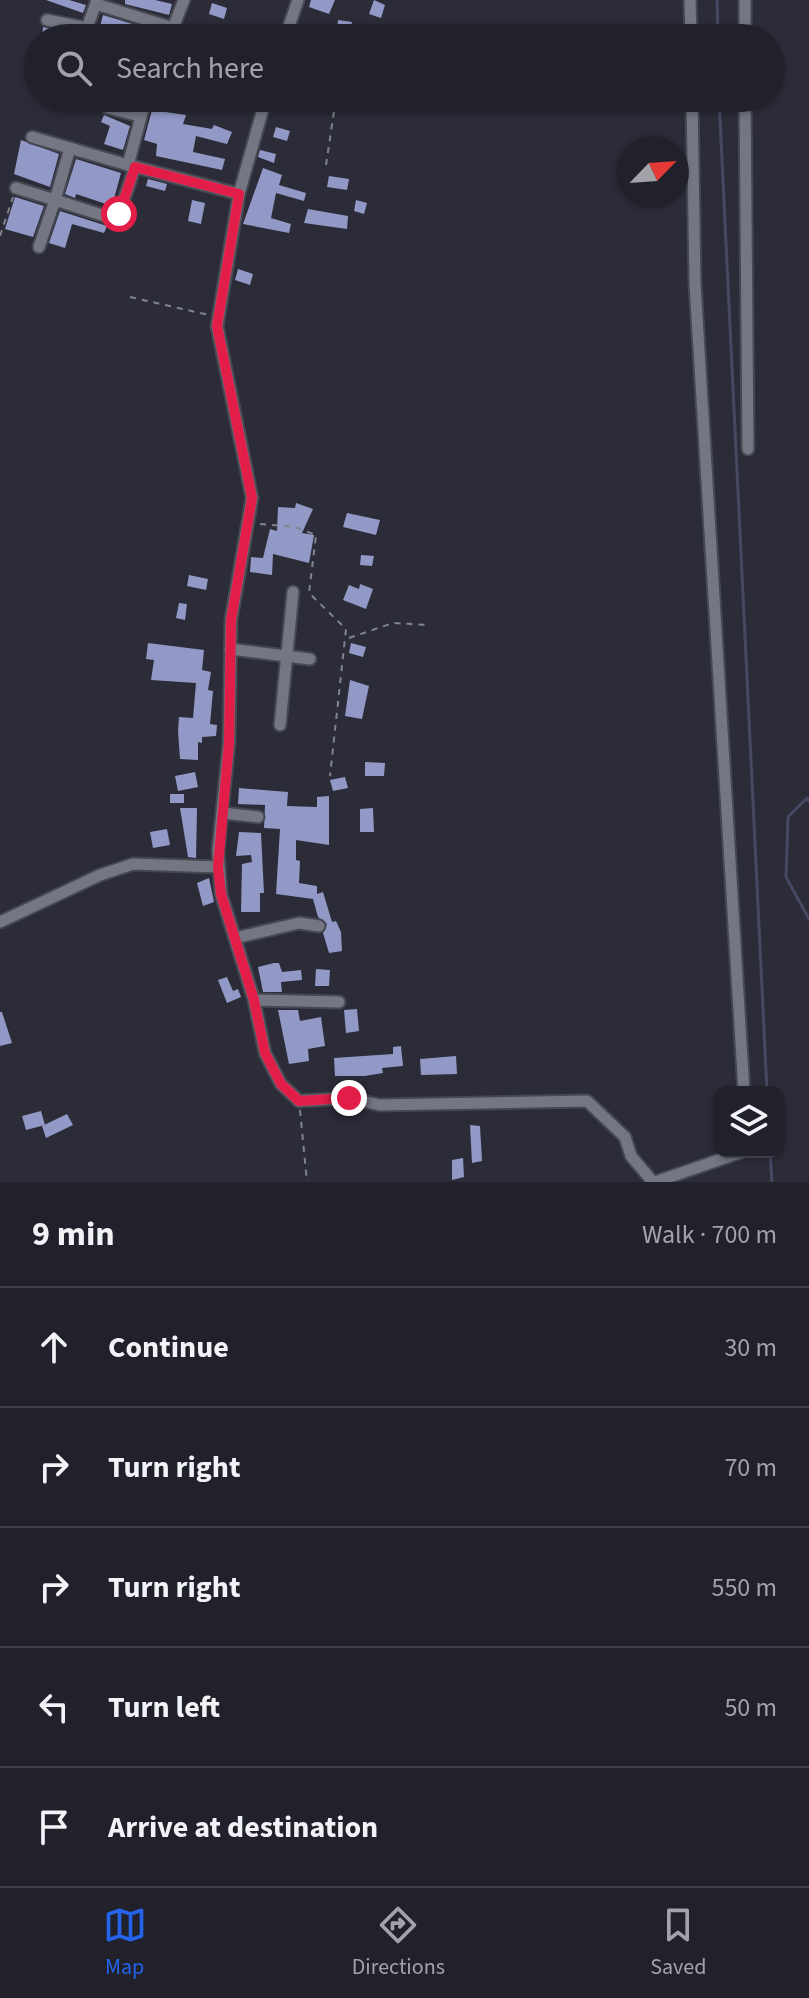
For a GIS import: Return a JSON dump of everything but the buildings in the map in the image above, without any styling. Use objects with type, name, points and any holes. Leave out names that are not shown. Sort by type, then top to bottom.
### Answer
[{"type":"street","points":[[175,24],[184,0]]},
{"type":"street","points":[[290,24],[298,0]]},
{"type":"street","points":[[690,0],[691,24]]},
{"type":"street","points":[[745,0],[745,24]]},
{"type":"street","points":[[88,24],[96,2],[149,24]]},
{"type":"street","points":[[47,20],[67,24]]},
{"type":"street","points":[[124,112],[140,116]]},
{"type":"street","points":[[16,188],[115,218],[132,166],[141,112]]},
{"type":"street","points":[[262,112],[239,194],[218,317],[219,346],[252,488],[249,521],[237,571],[230,649],[229,743],[218,867],[221,894],[271,1067],[281,1084],[299,1101],[349,1098],[380,1105],[587,1101],[617,1128],[631,1156],[654,1182],[724,1158]]},
{"type":"street","points":[[692,112],[696,311],[744,1086]]},
{"type":"street","points":[[745,112],[748,449]]},
{"type":"street","points":[[32,137],[239,194]]},
{"type":"street","points":[[39,247],[70,148]]},
{"type":"street","points":[[280,725],[293,592]]},
{"type":"street","points":[[230,649],[310,659]]},
{"type":"street","points":[[223,813],[258,817]]},
{"type":"street","points":[[0,922],[100,875],[133,864],[218,867]]},
{"type":"street","points":[[235,938],[299,923],[319,926]]},
{"type":"street","points":[[254,1000],[339,1002]]},
{"type":"path","points":[[326,165],[334,112]]},
{"type":"path","points":[[0,236],[16,188]]},
{"type":"path","points":[[130,297],[218,317]]},
{"type":"path","points":[[249,521],[278,528],[295,527],[316,535],[309,593],[345,626],[348,639],[330,776]]},
{"type":"path","points":[[348,639],[393,623],[429,625]]},
{"type":"path","points":[[299,1101],[307,1182]]},
{"type":"waterway","points":[[717,0],[718,24]]},
{"type":"waterway","points":[[720,112],[767,1086]]},
{"type":"waterway","points":[[809,801],[807,798],[788,817],[786,877],[809,919]]},
{"type":"waterway","points":[[770,1158],[772,1182]]},
{"type":"route","points":[[119,214],[135,167],[239,194],[217,326],[252,498],[231,620],[227,696],[229,743],[218,851],[221,894],[254,1000],[265,1053],[281,1084],[299,1101],[349,1098]]}]
